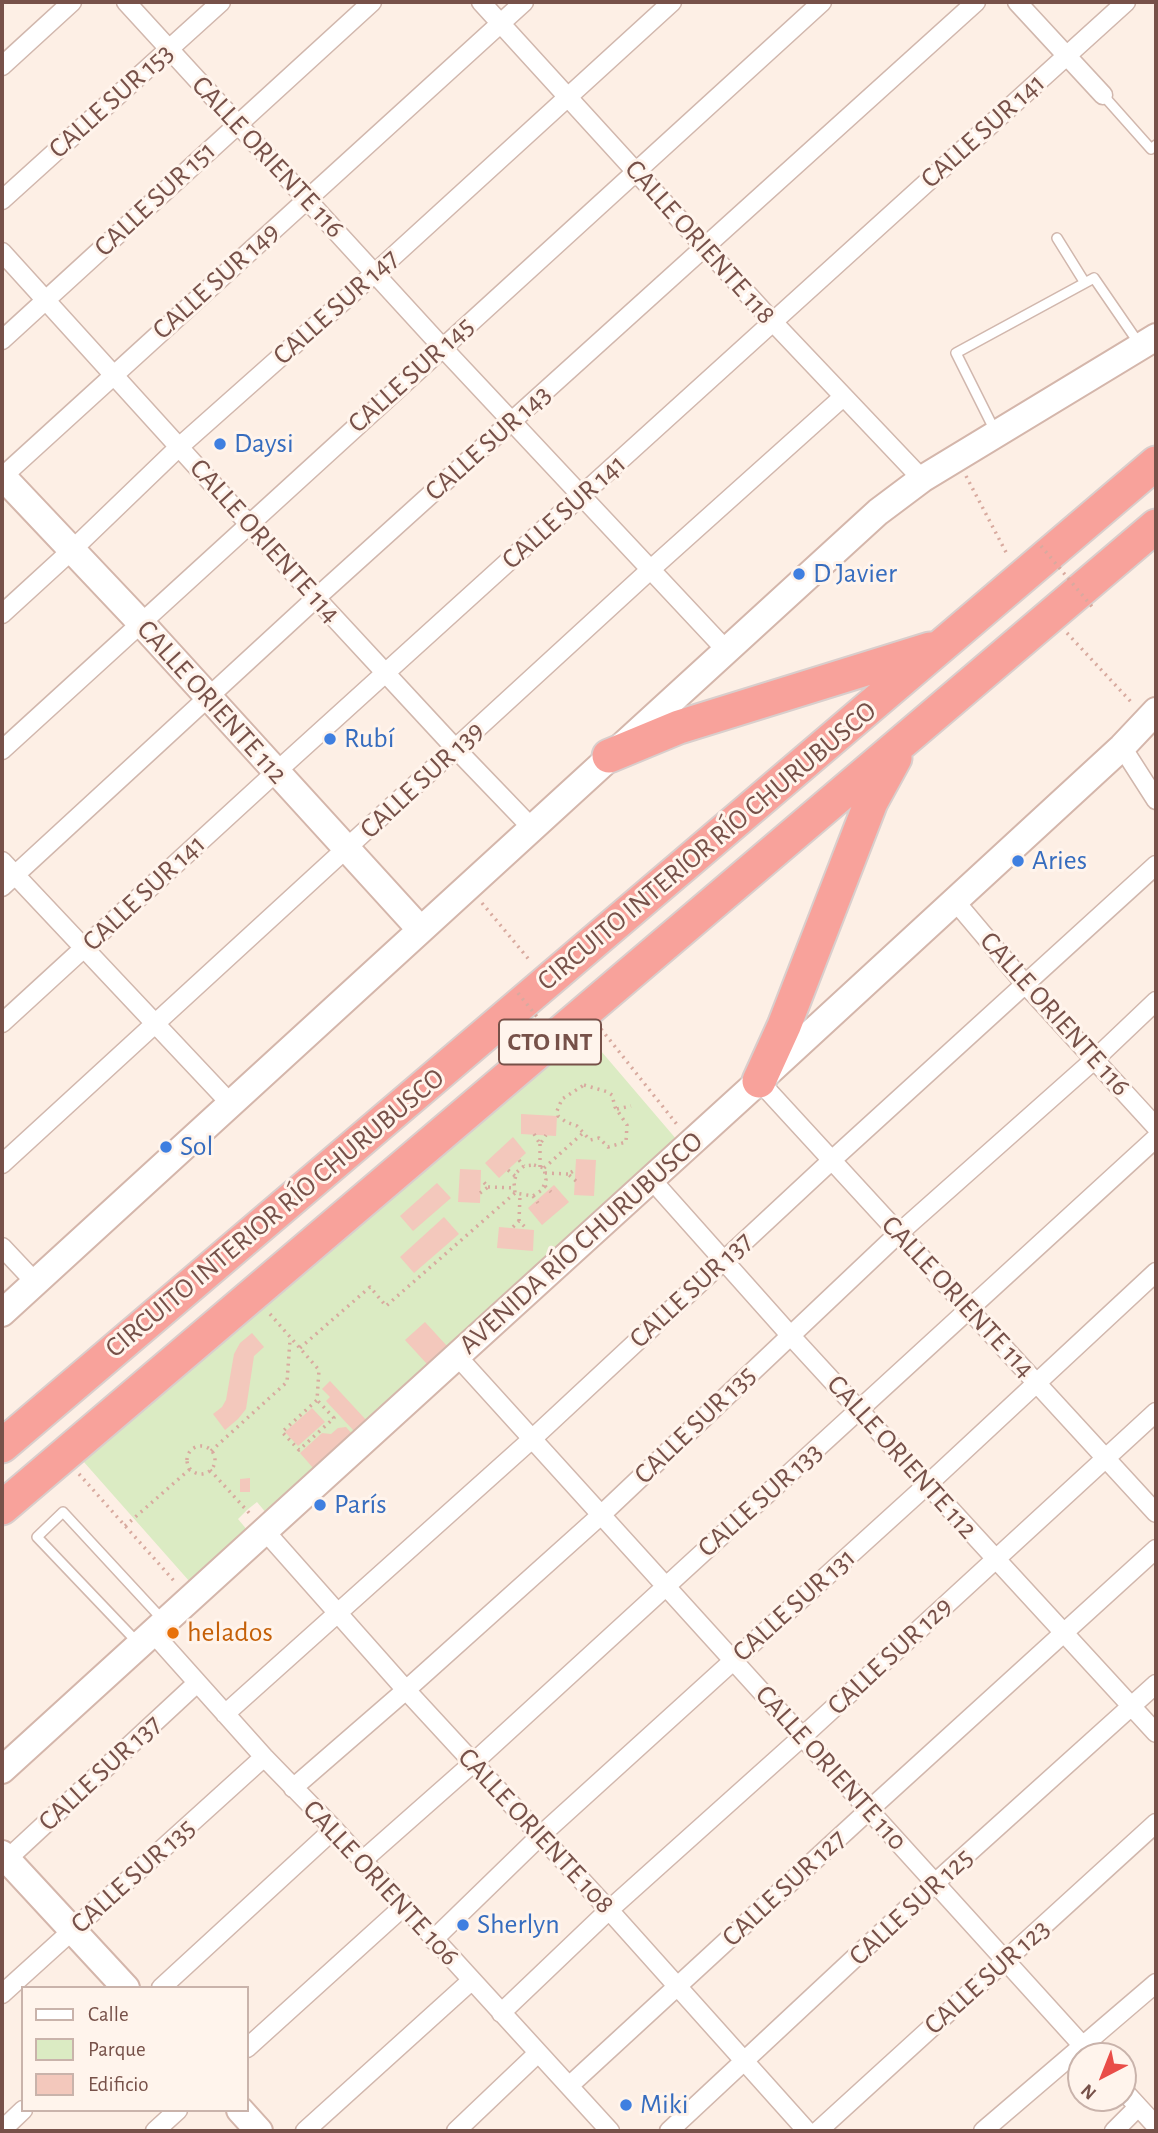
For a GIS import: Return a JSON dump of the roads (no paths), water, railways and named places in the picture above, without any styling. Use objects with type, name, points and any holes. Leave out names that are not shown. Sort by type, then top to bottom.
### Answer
[{"type":"highway","name":"CIRCUITO INTERIOR RÍO CHURUBUSCO","points":[[2,1447],[1156,463]]},
{"type":"highway","name":"CIRCUITO INTERIOR RÍO CHURUBUSCO","points":[[2,1508],[1156,526]]},
{"type":"highway","points":[[609,756],[679,727],[942,646]]},
{"type":"highway","points":[[759,1081],[784,1026],[871,802],[909,736]]},
{"type":"main road","points":[[2,1313],[878,512],[922,479],[1149,342]]},
{"type":"main road","name":"CALLE ORIENTE 112","points":[[2,476],[142,624],[420,929]]},
{"type":"main road","name":"AVENIDA RÍO CHURUBUSCO","points":[[2,1770],[759,1081],[1122,747],[1152,716]]},
{"type":"main road","points":[[3,1859],[124,1986]]},
{"type":"main road","points":[[242,2112],[259,2131]]},
{"type":"street","points":[[2,66],[72,2]]},
{"type":"street","name":"CALLE ORIENTE 116","points":[[126,2],[442,347],[726,650]]},
{"type":"street","name":"CALLE SUR 153","points":[[2,200],[221,2]]},
{"type":"street","name":"CALLE SUR 151","points":[[2,340],[372,2]]},
{"type":"street","name":"CALLE ORIENTE 118","points":[[481,2],[773,322],[922,479]]},
{"type":"street","name":"CALLE SUR 149","points":[[2,476],[524,2]]},
{"type":"street","name":"CALLE SUR 147","points":[[2,614],[179,447],[375,273],[672,2]]},
{"type":"street","name":"CALLE SUR 145","points":[[2,750],[822,2]]},
{"type":"street","name":"CALLE SUR 143","points":[[8,881],[316,598],[976,2]]},
{"type":"street","points":[[1017,2],[1103,95]]},
{"type":"street","name":"CALLE SUR 141","points":[[2,1023],[1126,2]]},
{"type":"street","name":"CALLE ORIENTE 114","points":[[2,251],[316,598],[531,827]]},
{"type":"street","name":"CALLE SUR 139","points":[[2,1164],[650,570],[843,397]]},
{"type":"street","points":[[1122,747],[1156,800]]},
{"type":"street","points":[[2,861],[8,881],[83,948],[230,1103]]},
{"type":"street","name":"CALLE SUR 137","points":[[225,1714],[532,1439],[832,1160],[1156,865]]},
{"type":"street","name":"CALLE ORIENTE 116","points":[[955,901],[1025,984],[1156,1127]]},
{"type":"street","name":"CALLE SUR 135","points":[[293,1788],[601,1515],[899,1233],[1095,1059],[1156,1001]]},
{"type":"street","name":"CALLE ORIENTE 114","points":[[759,1081],[1156,1513]]},
{"type":"street","name":"CALLE SUR 133","points":[[362,1861],[473,1763],[1156,1138]]},
{"type":"street","name":"CALLE ORIENTE 112","points":[[651,1179],[790,1335],[1156,1733]]},
{"type":"street","points":[[2,1247],[35,1282]]},
{"type":"street","name":"CALLE SUR 131","points":[[433,1940],[540,1836],[928,1484],[1156,1272]]},
{"type":"street","name":"CALLE ORIENTE 110","points":[[457,1356],[1079,2042]]},
{"type":"street","name":"CALLE SUR 129","points":[[501,2013],[609,1910],[1156,1412]]},
{"type":"street","name":"CALLE ORIENTE 108","points":[[265,1531],[807,2131]]},
{"type":"street","name":"CALLE SUR 127","points":[[569,2086],[1156,1549]]},
{"type":"street","name":"CALLE ORIENTE 106","points":[[153,1634],[609,2131]]},
{"type":"street","name":"CALLE SUR 137","points":[[3,1859],[197,1684]]},
{"type":"street","name":"CALLE SUR 125","points":[[669,2131],[936,1883],[1156,1684]]},
{"type":"street","name":"CALLE SUR 135","points":[[2,1994],[264,1757]]},
{"type":"street","name":"CALLE SUR 123","points":[[818,2131],[1156,1823]]},
{"type":"street","points":[[163,1986],[334,1829]]},
{"type":"street","points":[[248,2047],[404,1906]]},
{"type":"street","points":[[306,2131],[471,1981]]},
{"type":"street","points":[[1096,2042],[1156,1983]]},
{"type":"street","points":[[456,2131],[538,2053]]},
{"type":"street","points":[[982,2131],[1067,2066]]},
{"type":"street","points":[[1114,2131],[1138,2106],[1156,2126]]},
{"type":"street","points":[[2,2130],[21,2112]]},
{"type":"street","points":[[155,2131],[176,2112]]},
{"type":"lane","points":[[1103,95],[1151,149],[1156,145]]},
{"type":"lane","points":[[1057,238],[1090,281],[1149,342]]},
{"type":"lane","points":[[997,435],[956,353],[1090,281]]},
{"type":"lane","points":[[63,1512],[153,1634],[37,1537],[63,1512]]},
{"type":"place","name":"Daysi","points":[[220,444]]},
{"type":"place","name":"D Javier","points":[[799,574]]},
{"type":"place","name":"Rubí","points":[[330,739]]},
{"type":"place","name":"Aries","points":[[1018,861]]},
{"type":"place","name":"Sol","points":[[166,1147]]},
{"type":"place","name":"París","points":[[320,1505]]},
{"type":"place","name":"helados","points":[[173,1633]]},
{"type":"place","name":"Sherlyn","points":[[463,1925]]},
{"type":"place","name":"Miki","points":[[626,2105]]}]
